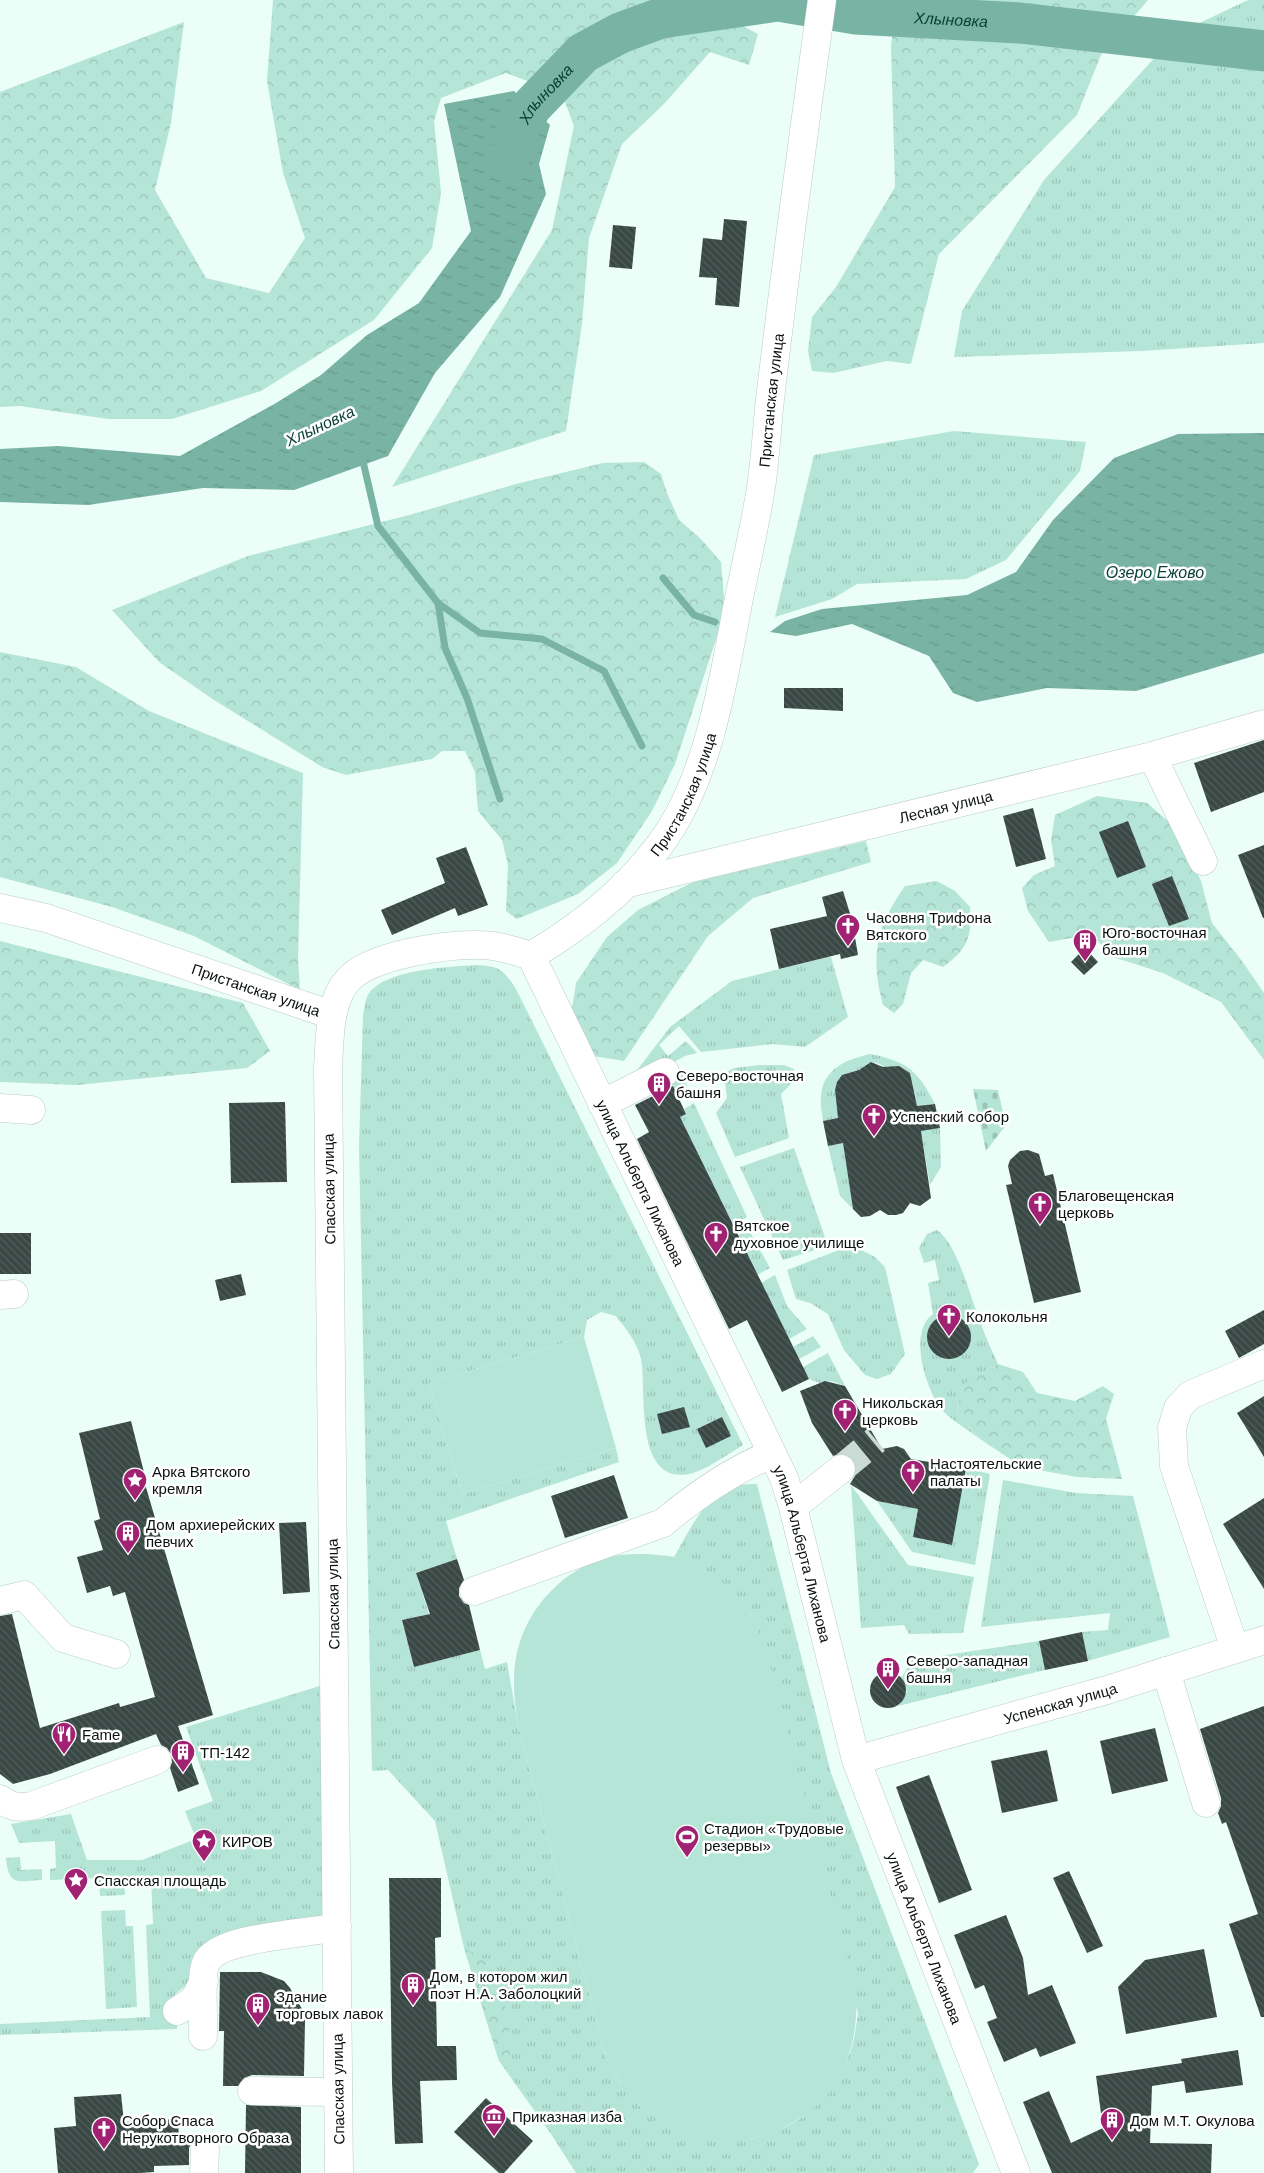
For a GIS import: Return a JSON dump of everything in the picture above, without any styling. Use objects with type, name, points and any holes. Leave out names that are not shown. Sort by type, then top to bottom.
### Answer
[{"type":"street","name":"Пристанская улица","points":[[0,908],[46,918],[332,1015],[348,980],[363,968],[388,959],[428,949],[480,945],[510,949],[531,956],[565,936],[625,884],[652,856],[672,826],[691,790],[707,740],[722,680],[762,482],[822,0]]},
{"type":"street","name":"Лесная улица","points":[[625,884],[1152,756],[1264,724]]},
{"type":"street","points":[[1152,756],[1203,861]]},
{"type":"street","name":"улица Альберта Лиханова","points":[[531,956],[784,1478],[856,1760],[1016,2173]]},
{"type":"street","name":"Спасская улица","points":[[332,1015],[328,1068],[339,2173]]},
{"type":"street","points":[[602,1104],[666,1072]]},
{"type":"street","points":[[0,1108],[31,1110]]},
{"type":"street","points":[[1235,1649],[1174,1466],[1172,1428],[1178,1408],[1190,1395],[1264,1364]]},
{"type":"street","points":[[474,1591],[663,1523],[752,1462],[772,1454]]},
{"type":"street","points":[[793,1508],[841,1469]]},
{"type":"street","points":[[0,1601],[24,1595],[63,1638],[116,1654]]},
{"type":"street","name":"Успенская улица","points":[[856,1760],[1107,1690],[1264,1640]]},
{"type":"street","points":[[1166,1671],[1206,1803]]},
{"type":"street","points":[[0,1799],[8,1805],[18,1808],[31,1806],[157,1760]]},
{"type":"street","points":[[204,2036],[204,1981],[206,1962],[210,1956],[226,1946],[241,1942],[318,1932],[336,1927]]},
{"type":"street","points":[[177,2011],[194,2000],[204,1981]]},
{"type":"street","points":[[252,2091],[338,2092]]},
{"type":"green space","points":[[273,0],[693,0],[758,34],[749,65],[710,52],[664,104],[622,144],[589,238],[582,324],[566,431],[392,487],[552,230],[574,126],[562,94],[506,73],[441,98],[434,121],[441,193],[432,248],[374,320],[261,391],[172,419],[108,419],[20,406],[0,407],[0,92],[184,22],[171,123],[155,190],[206,278],[269,293],[305,238],[283,173],[267,81]]},
{"type":"green space","points":[[896,0],[1148,0],[1101,55],[1077,115],[939,254],[911,364],[887,361],[833,373],[812,371],[808,351],[812,317],[836,287],[895,187],[891,47]]},
{"type":"green space","points":[[1248,0],[1264,0],[1264,343],[1142,351],[954,357],[962,311],[1044,180],[1176,34]]},
{"type":"green space","points":[[954,431],[1086,442],[1080,471],[1006,560],[966,579],[857,584],[832,599],[775,617],[814,455]]},
{"type":"green space","points":[[644,462],[661,474],[679,520],[701,539],[721,562],[724,598],[722,621],[675,764],[652,811],[617,863],[578,894],[517,919],[506,911],[508,865],[502,840],[478,811],[475,772],[465,751],[442,751],[432,759],[346,775],[322,767],[214,700],[159,662],[112,610],[248,556],[413,514],[516,484],[603,463]]},
{"type":"green space","points":[[0,652],[76,667],[149,711],[303,773],[298,959],[300,990],[194,936],[112,907],[0,877]]},
{"type":"green space","points":[[1097,796],[1147,803],[1176,828],[1201,881],[1212,923],[1264,993],[1264,1060],[1221,1002],[1163,973],[1113,957],[1095,938],[1071,938],[1049,942],[1028,911],[1022,888],[1034,875],[1055,866],[1051,840],[1055,815]]},
{"type":"green space","points":[[866,841],[871,862],[753,898],[708,936],[624,1061],[593,1056],[571,1014],[576,983],[607,937],[638,910],[693,882]]},
{"type":"green space","points":[[937,881],[955,891],[970,907],[970,926],[967,942],[958,954],[943,967],[923,960],[911,973],[903,1004],[894,1013],[883,1005],[879,987],[877,957],[878,942],[882,929],[895,901],[905,886]]},
{"type":"green space","points":[[0,941],[243,1003],[270,1051],[247,1068],[77,1085],[0,1082]]},
{"type":"green space","points":[[831,957],[848,1017],[805,1047],[773,1044],[701,1052],[679,1026],[659,1045],[668,1056],[686,1041],[697,1053],[685,1056],[663,1068],[668,1077],[680,1071],[685,1078],[688,1093],[680,1099],[671,1082],[628,1082],[670,1027],[732,981]]},
{"type":"green space","points":[[476,965],[490,966],[500,970],[508,977],[516,989],[743,1445],[709,1466],[689,1474],[671,1473],[659,1465],[651,1450],[646,1432],[641,1359],[637,1347],[616,1316],[601,1312],[587,1320],[584,1337],[429,1383],[462,1494],[616,1448],[619,1462],[446,1521],[457,1559],[416,1573],[429,1614],[402,1621],[414,1667],[480,1650],[485,1669],[507,1662],[518,1725],[606,2058],[620,2083],[751,2139],[793,2123],[812,2109],[839,2074],[852,2047],[858,2013],[751,1615],[726,1587],[708,1573],[674,1557],[692,1525],[716,1496],[726,1489],[738,1485],[757,1484],[831,1773],[979,2164],[973,2173],[576,2173],[499,2061],[464,1948],[435,1821],[388,1770],[372,1771],[359,1146],[363,1016],[367,997],[374,988],[386,980],[417,971]]},
{"type":"green space","points":[[870,1054],[893,1060],[910,1069],[923,1083],[935,1104],[917,1106],[910,1073],[899,1066],[888,1071],[880,1064],[872,1062],[859,1070],[857,1076],[842,1075],[836,1090],[839,1118],[823,1121],[821,1100],[822,1087],[826,1079],[831,1072],[845,1062]]},
{"type":"green space","points":[[784,1065],[794,1069],[795,1080],[781,1094],[789,1138],[735,1157],[716,1113],[727,1098],[724,1073],[734,1068]]},
{"type":"green space","points":[[973,1089],[998,1090],[1006,1125],[986,1151]]},
{"type":"green space","points":[[694,1103],[747,1217],[733,1225],[680,1117],[686,1114],[684,1109]]},
{"type":"green space","points":[[940,1128],[941,1167],[930,1185],[921,1131]]},
{"type":"green space","points":[[843,1143],[853,1209],[840,1196],[828,1146]]},
{"type":"green space","points":[[794,1148],[828,1246],[783,1260],[740,1167]]},
{"type":"green space","points":[[749,1230],[770,1268],[757,1275],[738,1235]]},
{"type":"green space","points":[[937,1230],[945,1237],[958,1260],[998,1364],[962,1386],[957,1414],[980,1439],[953,1420],[940,1407],[929,1386],[921,1359],[921,1333],[926,1322],[933,1314],[928,1283],[939,1280],[935,1260],[924,1263],[919,1248],[927,1234]]},
{"type":"green space","points":[[859,1249],[875,1257],[885,1267],[905,1354],[891,1374],[877,1379],[865,1375],[844,1350],[828,1314],[810,1303],[796,1299],[787,1270],[839,1250]]},
{"type":"green space","points":[[775,1275],[787,1306],[807,1329],[789,1339],[761,1283]]},
{"type":"green space","points":[[813,1336],[821,1347],[799,1359],[793,1347]]},
{"type":"green space","points":[[584,1337],[616,1448],[462,1494],[429,1383]]},
{"type":"green space","points":[[828,1353],[845,1386],[831,1381],[820,1383],[809,1379],[803,1367]]},
{"type":"green space","points":[[998,1364],[1023,1372],[1037,1393],[1075,1401],[1103,1386],[1114,1394],[1106,1419],[1122,1479],[1077,1477],[1022,1467],[980,1439],[957,1414],[962,1385]]},
{"type":"green space","points":[[966,1468],[990,1474],[975,1565],[912,1552],[877,1501],[918,1509],[913,1537],[951,1545]]},
{"type":"green space","points":[[1003,1480],[1076,1493],[1133,1496],[1170,1637],[1088,1661],[1082,1632],[1108,1630],[1110,1613],[981,1627]]},
{"type":"green space","points":[[851,1485],[908,1565],[974,1577],[963,1633],[909,1634],[904,1625],[861,1628]]},
{"type":"green space","name":"Стадион «Трудовые резервы»","points":[[620,1555],[664,1555],[686,1561],[697,1565],[718,1578],[736,1595],[755,1624],[768,1657],[856,1991],[856,2015],[853,2038],[847,2061],[836,2083],[809,2112],[774,2132],[754,2138],[714,2141],[688,2134],[661,2121],[640,2107],[631,2098],[616,2076],[606,2058],[518,1725],[514,1685],[516,1655],[525,1628],[544,1598],[571,1574],[586,1565]]},
{"type":"green space","points":[[1039,1641],[1045,1670],[898,1706],[907,1691],[902,1677],[912,1660]]},
{"type":"green space","points":[[323,1685],[326,1911],[322,1920],[229,1938],[188,1984],[175,1994],[177,2029],[0,2035],[0,2024],[150,2017],[146,1925],[153,1924],[151,1878],[124,1879],[125,1895],[100,1896],[99,1878],[50,1880],[50,1869],[56,1868],[55,1841],[19,1843],[11,1824],[71,1814],[87,1860],[142,1860],[196,1839],[185,1811],[213,1801],[186,1727]]},
{"type":"green space","points":[[20,1857],[21,1870],[42,1869],[42,1880],[20,1881],[12,1878],[9,1874],[6,1858]]},
{"type":"green space","points":[[125,1910],[126,1926],[133,1926],[137,2007],[106,2009],[101,1911]]},
{"type":"green space","points":[[464,1948],[483,1960],[490,1969],[501,1992],[508,2019],[510,2056],[499,2061]]},
{"type":"water","points":[[514,91],[550,125],[539,164],[546,194],[500,297],[435,373],[388,456],[294,490],[203,488],[88,505],[0,502],[0,449],[58,446],[180,456],[276,403],[321,375],[367,335],[419,303],[471,231],[444,104]]},
{"type":"water","name":"Озеро Ежово","points":[[1264,433],[1264,653],[1136,691],[1047,688],[977,702],[953,693],[929,656],[852,624],[796,636],[770,632],[785,621],[822,609],[967,595],[1016,572],[1053,520],[1114,458],[1178,434]]},
{"type":"building","points":[[724,219],[747,221],[739,307],[715,305],[717,278],[699,277],[703,238],[722,240]]},
{"type":"building","points":[[613,225],[636,227],[632,269],[609,267]]},
{"type":"building","points":[[784,688],[843,688],[843,711],[784,708]]},
{"type":"building","points":[[1264,740],[1264,792],[1211,812],[1194,763]]},
{"type":"building","points":[[1033,808],[1046,859],[1016,867],[1003,816]]},
{"type":"building","points":[[1128,821],[1146,867],[1117,878],[1099,832]]},
{"type":"building","points":[[1264,845],[1264,918],[1263,918],[1238,855]]},
{"type":"building","points":[[466,847],[488,905],[458,916],[455,908],[392,935],[381,910],[445,883],[436,858]]},
{"type":"building","points":[[1172,876],[1189,919],[1169,926],[1152,884]]},
{"type":"building","points":[[843,891],[852,920],[858,955],[841,959],[840,954],[779,969],[770,929],[827,916],[822,897]]},
{"type":"building","name":"Юго-восточная башня","points":[[1085,948],[1098,962],[1084,975],[1071,962]]},
{"type":"building","name":"Успенский собор","points":[[871,1062],[883,1067],[899,1066],[910,1073],[917,1106],[935,1104],[940,1128],[921,1131],[931,1198],[920,1206],[910,1203],[903,1213],[896,1215],[888,1215],[880,1210],[870,1216],[861,1217],[853,1209],[843,1143],[828,1146],[823,1121],[838,1118],[835,1090],[837,1082],[842,1075],[859,1070]]},
{"type":"building","name":"Вятское духовное училище","points":[[673,1086],[686,1114],[680,1117],[809,1379],[782,1392],[747,1320],[729,1329],[637,1139],[649,1132],[635,1105]]},
{"type":"building","points":[[285,1102],[287,1182],[231,1183],[229,1103]]},
{"type":"building","name":"Благовещенская церковь","points":[[1028,1150],[1039,1154],[1045,1176],[1053,1174],[1081,1292],[1034,1303],[1006,1185],[1012,1184],[1008,1166],[1010,1160],[1020,1151]]},
{"type":"building","points":[[0,1233],[31,1233],[31,1274],[0,1274]]},
{"type":"building","points":[[241,1274],[246,1295],[220,1301],[215,1280]]},
{"type":"building","points":[[1264,1310],[1264,1344],[1239,1358],[1225,1331]]},
{"type":"building","name":"Колокольня","points":[[953,1315],[965,1321],[970,1328],[970,1346],[965,1353],[958,1358],[945,1359],[937,1356],[930,1349],[927,1333],[930,1325],[937,1318]]},
{"type":"building","points":[[825,1381],[845,1386],[882,1449],[897,1446],[904,1449],[911,1459],[966,1468],[952,1545],[913,1537],[918,1509],[877,1501],[850,1484],[856,1474],[854,1460],[846,1454],[833,1456],[812,1423],[800,1391]]},
{"type":"building","points":[[1264,1396],[1264,1457],[1237,1413]]},
{"type":"building","points":[[684,1407],[690,1427],[662,1434],[657,1414]]},
{"type":"building","points":[[722,1417],[731,1436],[706,1448],[697,1429]]},
{"type":"building","points":[[131,1421],[147,1484],[145,1484],[213,1715],[178,1726],[199,1784],[178,1792],[170,1768],[172,1762],[171,1754],[167,1748],[161,1745],[156,1734],[50,1774],[13,1784],[0,1774],[0,1616],[12,1614],[40,1728],[119,1703],[120,1707],[155,1697],[125,1592],[113,1596],[110,1586],[87,1593],[77,1557],[103,1550],[94,1521],[100,1519],[79,1433]]},
{"type":"building","points":[[614,1475],[628,1518],[565,1538],[551,1496]]},
{"type":"building","points":[[1264,1498],[1264,1589],[1223,1524]]},
{"type":"building","points":[[306,1522],[310,1592],[283,1594],[279,1523]]},
{"type":"building","points":[[457,1559],[464,1580],[459,1588],[459,1596],[464,1603],[469,1605],[480,1650],[414,1667],[402,1620],[430,1614],[416,1573]]},
{"type":"building","points":[[1082,1632],[1088,1661],[1045,1670],[1039,1641]]},
{"type":"building","name":"Северо-западная башня","points":[[888,1672],[895,1673],[901,1677],[905,1683],[905,1697],[901,1703],[895,1707],[888,1708],[881,1707],[875,1703],[871,1697],[870,1690],[871,1683],[875,1677],[881,1673]]},
{"type":"building","points":[[1264,1706],[1264,2017],[1261,2017],[1229,1924],[1258,1914],[1226,1822],[1222,1824],[1218,1813],[1221,1806],[1221,1798],[1200,1729]]},
{"type":"building","points":[[1155,1728],[1168,1781],[1112,1794],[1100,1741]]},
{"type":"building","points":[[1047,1750],[1058,1801],[1002,1813],[991,1761]]},
{"type":"building","points":[[929,1775],[972,1890],[939,1903],[896,1787]]},
{"type":"building","points":[[1069,1871],[1103,1946],[1087,1953],[1053,1878]]},
{"type":"building","points":[[389,1878],[441,1878],[441,1937],[435,1938],[437,2046],[456,2046],[457,2080],[420,2081],[423,2143],[395,2144],[392,2082]]},
{"type":"building","points":[[1006,1915],[1023,1958],[1028,1995],[1052,1985],[1076,2043],[1040,2057],[1036,2048],[1004,2062],[987,2022],[997,2018],[984,1985],[975,1989],[954,1935]]},
{"type":"building","points":[[1204,1949],[1217,2017],[1126,2034],[1118,1987],[1145,1960]]},
{"type":"building","name":"Здание торговых лавок","points":[[220,1972],[261,1972],[284,1981],[290,1988],[302,2009],[305,2020],[304,2076],[252,2075],[244,2078],[238,2086],[223,2086],[224,2031],[219,2031]]},
{"type":"building","points":[[1238,2050],[1243,2085],[1186,2093],[1184,2081],[1152,2086],[1150,2143],[1212,2144],[1211,2173],[1052,2173],[1023,2102],[1049,2091],[1071,2143],[1103,2128],[1096,2076],[1182,2063],[1181,2059]]},
{"type":"building","name":"Собор Спаса Нерукотворного Образа","points":[[121,2094],[124,2122],[178,2119],[179,2140],[193,2140],[189,2148],[189,2165],[154,2166],[154,2172],[140,2173],[58,2173],[54,2128],[76,2126],[74,2097]]},
{"type":"building","name":"Приказная изба","points":[[486,2098],[533,2141],[504,2173],[499,2173],[454,2132]]},
{"type":"building","points":[[246,2105],[301,2107],[301,2173],[245,2173]]},
{"type":"waterway","name":"Хлыновка","points":[[509,159],[515,137],[531,107],[583,53],[620,33],[661,18],[778,1],[856,14],[1020,23],[1264,51]]},
{"type":"waterway","points":[[362,457],[378,526],[438,603],[480,633],[542,639],[604,671],[642,746]]},
{"type":"waterway","points":[[663,578],[694,615],[715,622]]},
{"type":"waterway","points":[[438,603],[445,648],[467,698],[500,799]]},
{"type":"tunnel","points":[[841,1469],[876,1440]]},
{"type":"place","name":"Часовня Трифона Вятского","points":[[848,947]]},
{"type":"place","name":"Юго-восточная башня","points":[[1085,962]]},
{"type":"place","name":"Северо-восточная башня","points":[[659,1105]]},
{"type":"place","name":"Успенский собор","points":[[874,1137]]},
{"type":"place","name":"Благовещенская церковь","points":[[1040,1225]]},
{"type":"place","name":"Вятское духовное училище","points":[[716,1255]]},
{"type":"place","name":"Колокольня","points":[[949,1337]]},
{"type":"place","name":"Никольская церковь","points":[[845,1432]]},
{"type":"place","name":"Настоятельские палаты","points":[[913,1493]]},
{"type":"place","name":"Арка Вятского кремля","points":[[135,1501]]},
{"type":"place","name":"Дом архиерейских певчих","points":[[128,1554]]},
{"type":"place","name":"Северо-западная башня","points":[[888,1690]]},
{"type":"place","name":"Fame","points":[[64,1755]]},
{"type":"place","name":"ТП-142","points":[[183,1773]]},
{"type":"place","name":"Стадион «Трудовые резервы»","points":[[687,1858]]},
{"type":"place","name":"КИРОВ","points":[[204,1862]]},
{"type":"place","name":"Спасская площадь","points":[[76,1901]]},
{"type":"place","name":"Дом, в котором жил поэт Н.А. Заболоцкий","points":[[413,2006]]},
{"type":"place","name":"Здание торговых лавок","points":[[258,2026]]},
{"type":"place","name":"Приказная изба","points":[[494,2137]]},
{"type":"place","name":"Дом М.Т. Окулова","points":[[1112,2141]]},
{"type":"place","name":"Собор Спаса Нерукотворного Образа","points":[[104,2150]]}]
